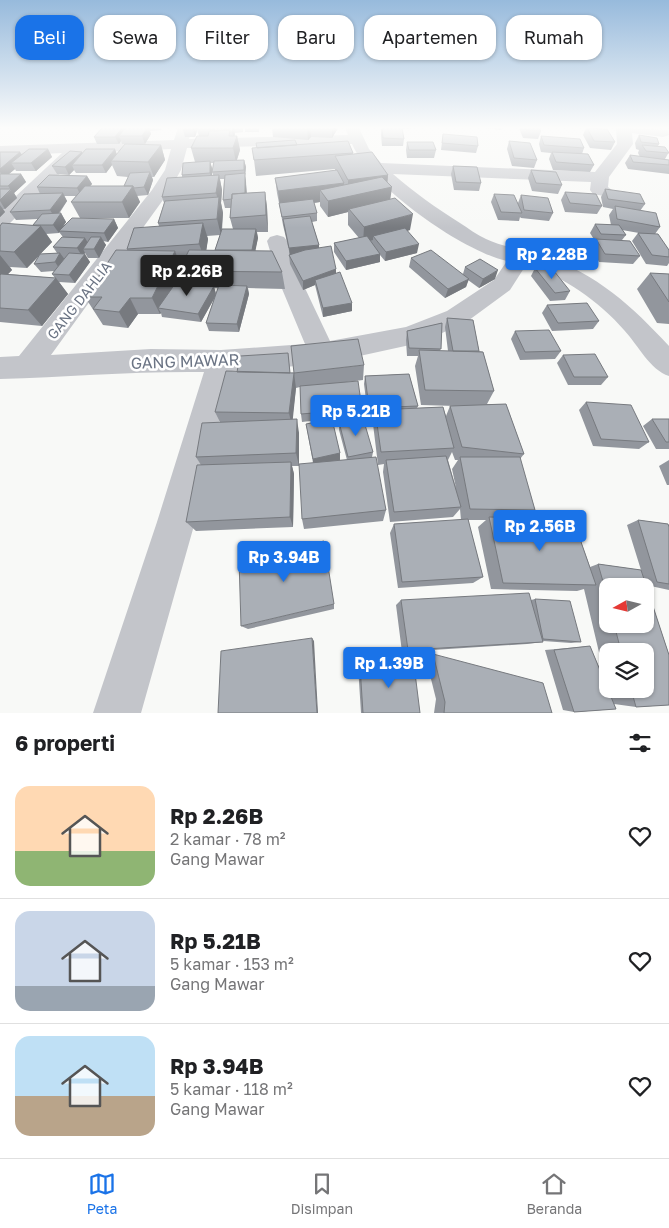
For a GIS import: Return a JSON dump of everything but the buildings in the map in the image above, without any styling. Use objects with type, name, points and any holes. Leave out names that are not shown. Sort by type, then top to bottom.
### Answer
[{"type":"street","points":[[0,222],[63,161]]},
{"type":"street","name":"GANG DAHLIA","points":[[27,366],[159,193],[173,170],[175,161]]},
{"type":"street","points":[[371,161],[401,191],[458,232],[477,243],[556,268],[597,291],[632,322],[669,365]]},
{"type":"street","points":[[612,161],[600,177],[599,190],[622,195]]},
{"type":"street","points":[[376,168],[600,177]]},
{"type":"street","points":[[276,241],[300,309],[323,353]]},
{"type":"street","name":"GANG MAWAR","points":[[0,368],[109,364],[151,360],[221,361],[323,353],[410,336],[456,317],[502,285],[520,258]]},
{"type":"street","points":[[117,713],[176,522],[221,361]]}]
